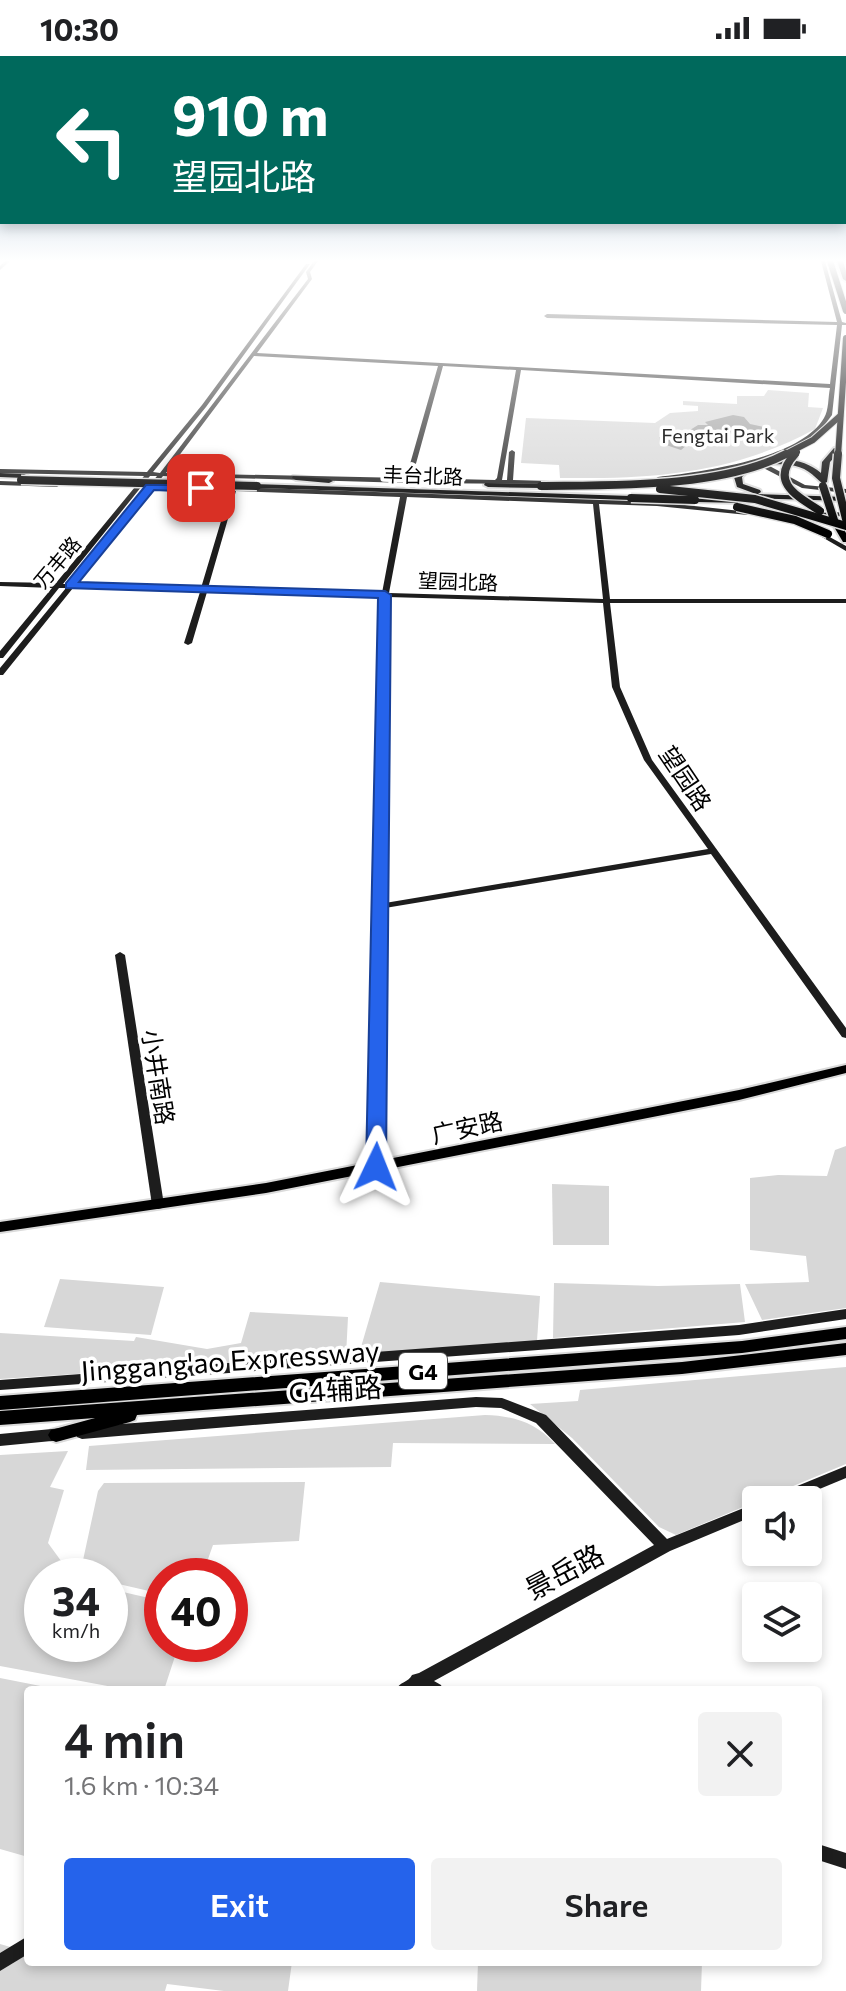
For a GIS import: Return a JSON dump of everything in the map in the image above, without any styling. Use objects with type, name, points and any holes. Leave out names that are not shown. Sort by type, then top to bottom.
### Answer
[{"type":"highway","points":[[845,351],[836,478],[846,518]]},
{"type":"highway","points":[[840,416],[828,430],[785,465],[784,480],[787,487],[811,506],[846,518]]},
{"type":"highway","points":[[450,487],[631,485],[685,480],[737,470],[803,448]]},
{"type":"highway","points":[[823,483],[826,462],[837,450]]},
{"type":"highway","points":[[846,501],[808,498],[753,491],[740,485],[738,477],[773,463],[810,467],[823,483],[834,520],[846,541]]},
{"type":"highway","name":"丰台北路","points":[[0,477],[379,490],[450,487],[632,495]]},
{"type":"highway","points":[[296,478],[379,490]]},
{"type":"highway","name":"丰台北路","points":[[257,484],[463,493],[632,495]]},
{"type":"highway","points":[[541,486],[724,492],[766,499],[846,526]]},
{"type":"highway","points":[[361,490],[379,490]]},
{"type":"highway","points":[[422,496],[463,493]]},
{"type":"highway","points":[[632,495],[846,501]]},
{"type":"highway","points":[[694,499],[808,498]]},
{"type":"highway","points":[[694,499],[776,514],[846,541]]},
{"type":"highway","name":"广安路","points":[[0,1227],[158,1205],[376,1167],[739,1095],[846,1069]]},
{"type":"highway","name":"Jinggang'ao Expressway","points":[[0,1403],[742,1347],[846,1333]]},
{"type":"highway","name":"Jinggang'ao Expressway","points":[[0,1418],[682,1368],[846,1349]]},
{"type":"highway","points":[[56,1435],[158,1407]]},
{"type":"street","name":"万丰路","points":[[0,656],[149,474],[243,351]]},
{"type":"street","name":"万丰路","points":[[0,673],[161,475],[255,351]]},
{"type":"street","points":[[839,351],[829,415],[839,434]]},
{"type":"street","points":[[837,450],[843,351]]},
{"type":"street","points":[[253,354],[832,386]]},
{"type":"street","points":[[408,481],[441,365]]},
{"type":"street","points":[[496,482],[500,479],[505,462],[521,369]]},
{"type":"street","points":[[510,482],[521,369]]},
{"type":"street","name":"丰台北路","points":[[0,477],[149,474],[408,481],[639,481],[665,479],[784,451],[816,433],[829,415]]},
{"type":"street","points":[[753,460],[804,487],[846,491]]},
{"type":"street","points":[[201,488],[196,482],[219,476]]},
{"type":"street","name":"丰台北路","points":[[0,477],[138,487],[379,490],[422,496],[667,504],[772,517]]},
{"type":"street","points":[[665,479],[667,504]]},
{"type":"street","points":[[639,481],[657,488],[657,504]]},
{"type":"street","points":[[188,643],[233,490]]},
{"type":"street","points":[[376,1167],[385,595],[404,495]]},
{"type":"street","name":"望园路","points":[[596,502],[618,696],[652,767],[846,1035]]},
{"type":"street","points":[[772,517],[846,518]]},
{"type":"street","points":[[772,517],[815,530],[846,549]]},
{"type":"street","name":"望园北路","points":[[0,584],[204,587],[607,601],[846,601]]},
{"type":"street","points":[[382,906],[712,851]]},
{"type":"street","name":"小井南路","points":[[120,955],[158,1205]]},
{"type":"street","points":[[0,1385],[739,1330],[846,1314]]},
{"type":"street","name":"G4辅路","points":[[0,1440],[476,1402],[502,1403],[541,1419],[665,1546]]},
{"type":"street","points":[[812,1486],[846,1472]]},
{"type":"street","name":"景岳路","points":[[409,1686],[665,1546],[742,1515]]},
{"type":"street","points":[[417,1680],[428,1686]]},
{"type":"street","points":[[822,1853],[846,1861]]},
{"type":"street","points":[[0,1963],[24,1947]]},
{"type":"green space","name":"Fengtai Park","points":[[768,390],[809,393],[808,407],[823,408],[815,429],[754,456],[723,465],[659,475],[560,478],[559,465],[521,463],[526,418],[655,423],[670,413],[698,411],[698,406],[683,405],[683,401],[737,404],[737,396],[764,396]]},
{"type":"green space","points":[[846,1146],[846,1308],[762,1320],[745,1284],[809,1282],[806,1256],[750,1250],[750,1178],[827,1176],[835,1150]]},
{"type":"green space","points":[[552,1184],[609,1186],[609,1245],[553,1245]]},
{"type":"green space","points":[[60,1279],[164,1287],[151,1335],[44,1327]]},
{"type":"green space","points":[[380,1282],[540,1296],[537,1341],[359,1354]]},
{"type":"green space","points":[[554,1283],[658,1286],[740,1284],[745,1322],[553,1338]]},
{"type":"green space","points":[[250,1312],[348,1317],[346,1356],[0,1379],[0,1333],[134,1341],[136,1337],[207,1349],[241,1343]]},
{"type":"green space","points":[[846,1367],[846,1464],[793,1486],[742,1486],[742,1507],[676,1535],[659,1527],[572,1438],[530,1404],[578,1401],[580,1390]]},
{"type":"green space","points":[[485,1415],[523,1422],[540,1430],[555,1444],[393,1443],[391,1467],[86,1470],[89,1446]]},
{"type":"green space","points":[[68,1451],[50,1487],[64,1490],[48,1543],[59,1558],[24,1558],[24,1662],[128,1662],[128,1593],[144,1597],[144,1662],[173,1662],[165,1686],[108,1686],[0,1666],[0,1455]]},
{"type":"green space","points":[[305,1482],[299,1541],[213,1545],[208,1558],[144,1558],[144,1590],[128,1586],[128,1558],[83,1558],[98,1491],[104,1483]]},
{"type":"green space","points":[[0,1678],[41,1686],[24,1686],[24,1856],[0,1849]]},
{"type":"green space","points":[[0,1944],[24,1951],[24,1966],[291,1966],[288,1991],[224,1991],[167,1984],[165,1991],[0,1991]]},
{"type":"green space","points":[[478,1966],[702,1966],[701,1991],[477,1991]]},
{"type":"shaded area","points":[[733,415],[764,427],[766,431],[761,434],[767,440],[756,443],[723,432],[688,435],[689,439],[682,441],[687,445],[681,450],[660,443],[659,437],[679,437],[698,425],[708,425],[705,422]]},
{"type":"route","points":[[201,488],[150,487],[70,585],[385,595],[376,1167]]}]
